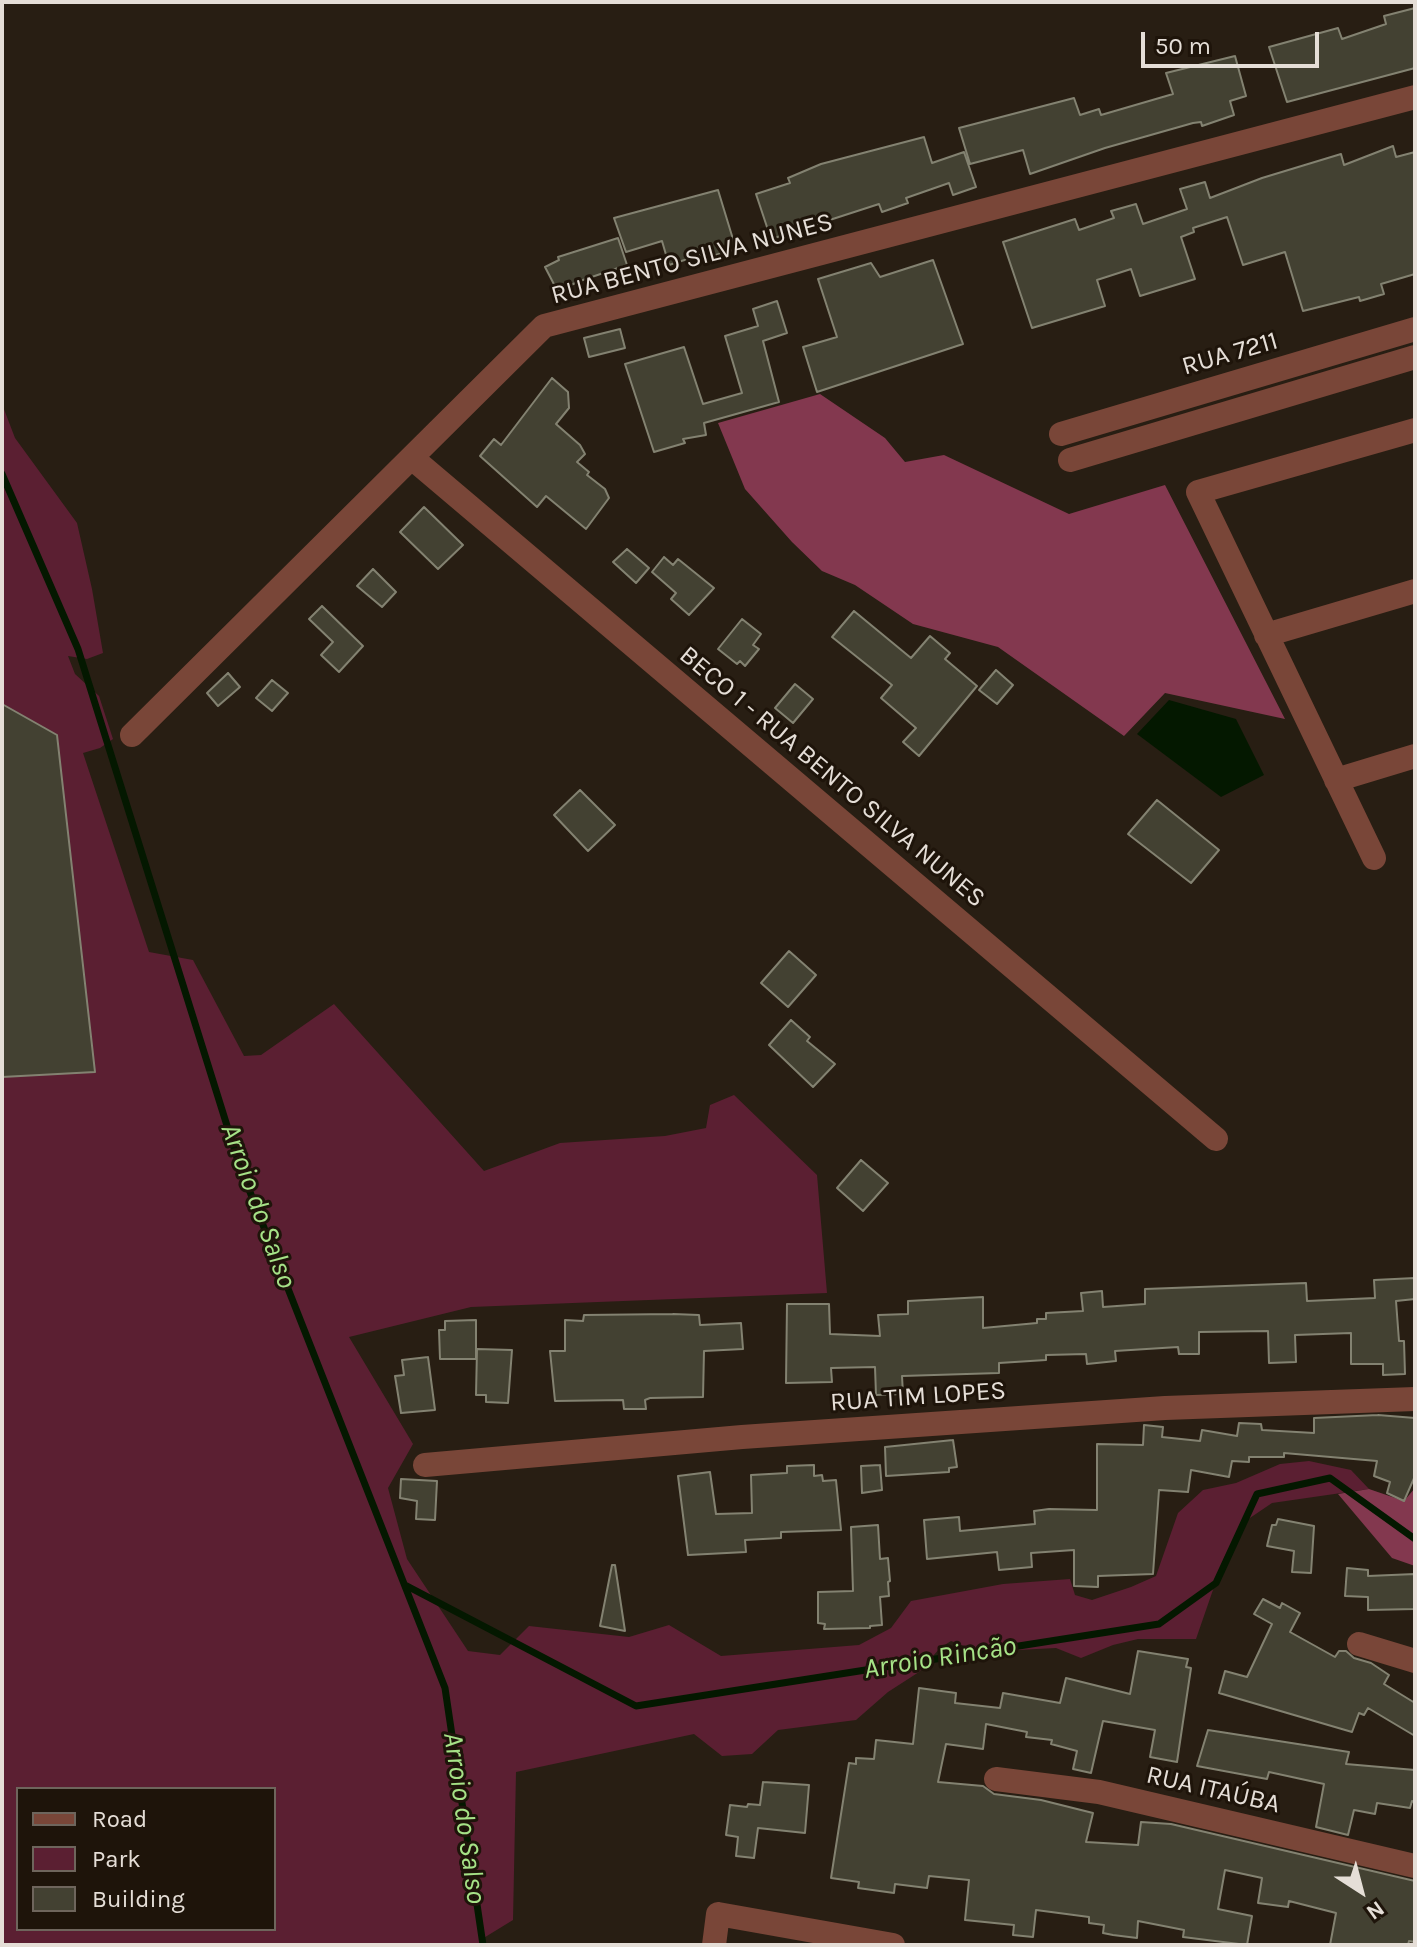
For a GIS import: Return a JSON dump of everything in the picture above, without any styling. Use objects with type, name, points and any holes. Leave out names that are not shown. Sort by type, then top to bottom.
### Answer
[{"type":"street","name":"RUA BENTO SILVA NUNES","points":[[132,735],[544,326],[1415,97]]},
{"type":"street","name":"RUA 7211","points":[[1061,434],[1415,329]]},
{"type":"street","points":[[1070,460],[1415,357]]},
{"type":"street","points":[[1374,858],[1198,492],[1415,430]]},
{"type":"street","name":"BECO 1 - RUA BENTO SILVA NUNES","points":[[412,458],[1216,1139]]},
{"type":"street","points":[[1266,635],[1415,591]]},
{"type":"street","points":[[1336,780],[1415,756]]},
{"type":"street","name":"RUA TIM LOPES","points":[[425,1465],[742,1437],[1118,1411],[1415,1399]]},
{"type":"street","points":[[1359,1644],[1415,1661]]},
{"type":"street","name":"RUA ITAÚBA","points":[[996,1779],[1099,1792],[1415,1866]]},
{"type":"street","points":[[714,1945],[718,1914],[893,1945]]},
{"type":"green space","points":[[2,404],[15,438],[77,523],[103,653],[87,659],[68,656],[75,674],[99,696],[113,739],[100,748],[83,753],[149,952],[193,960],[244,1056],[261,1055],[334,1004],[484,1171],[560,1143],[665,1136],[706,1128],[710,1105],[734,1095],[817,1175],[827,1293],[471,1307],[349,1337],[413,1444],[388,1488],[407,1559],[468,1651],[500,1655],[529,1626],[629,1637],[669,1625],[721,1656],[859,1645],[891,1628],[911,1601],[1003,1584],[1070,1579],[1075,1595],[1092,1600],[1131,1587],[1156,1576],[1178,1513],[1203,1490],[1236,1483],[1280,1464],[1309,1461],[1351,1470],[1369,1489],[1272,1503],[1244,1522],[1224,1558],[1196,1639],[1138,1639],[1081,1658],[1056,1648],[980,1652],[951,1641],[940,1648],[919,1672],[888,1692],[856,1720],[778,1730],[752,1754],[722,1756],[694,1734],[516,1772],[513,1920],[482,1939],[483,1945],[2,1945],[2,1077],[95,1072],[57,735],[2,704]]},
{"type":"shaded area","points":[[820,394],[885,438],[905,462],[944,455],[1069,514],[1165,485],[1285,719],[1165,693],[1124,736],[998,647],[913,624],[855,585],[822,571],[745,489],[718,423]]},
{"type":"shaded area","points":[[1169,700],[1236,719],[1264,775],[1221,797],[1137,734]]},
{"type":"shaded area","points":[[1415,1488],[1415,1566],[1392,1558],[1338,1494],[1369,1489],[1404,1501]]},
{"type":"building","points":[[1415,8],[1415,68],[1287,102],[1269,47],[1338,28],[1342,39],[1386,24],[1384,16]]},
{"type":"building","points":[[1235,56],[1246,96],[1230,101],[1234,115],[1202,126],[1201,122],[1193,123],[1105,148],[1030,174],[1023,150],[970,164],[959,128],[1074,98],[1080,115],[1099,109],[1101,115],[1173,94],[1166,73]]},
{"type":"building","points":[[924,137],[932,163],[964,152],[976,187],[953,195],[949,183],[906,198],[908,203],[882,212],[879,204],[771,239],[756,194],[790,183],[788,178],[821,164]]},
{"type":"building","points":[[1393,146],[1396,157],[1415,152],[1415,274],[1381,284],[1384,294],[1303,311],[1285,252],[1243,265],[1227,217],[1193,228],[1194,232],[1181,237],[1195,279],[1140,296],[1131,269],[1097,280],[1105,306],[1032,328],[1003,242],[1075,219],[1079,230],[1114,218],[1111,211],[1136,204],[1143,224],[1187,209],[1180,189],[1205,182],[1210,198],[1262,178],[1341,154],[1344,165]]},
{"type":"building","points":[[718,190],[736,249],[702,259],[700,255],[669,265],[662,241],[626,252],[614,218]]},
{"type":"building","points":[[618,238],[627,265],[558,292],[545,267],[559,260],[558,257]]},
{"type":"building","points":[[933,260],[963,344],[817,392],[803,347],[837,337],[818,279],[871,263],[880,277]]},
{"type":"building","points":[[777,301],[787,333],[763,341],[779,402],[704,423],[706,435],[683,439],[685,443],[654,452],[625,364],[684,347],[703,404],[742,393],[725,336],[758,326],[753,309]]},
{"type":"building","points":[[620,329],[625,348],[589,357],[584,338]]},
{"type":"building","points":[[552,378],[568,392],[569,408],[556,424],[580,445],[585,454],[577,462],[589,472],[587,475],[605,489],[609,498],[586,529],[546,496],[537,507],[480,456],[494,439],[501,445]]},
{"type":"building","points":[[424,507],[463,545],[438,569],[400,532]]},
{"type":"building","points":[[627,549],[649,568],[636,583],[613,562]]},
{"type":"building","points":[[664,557],[673,565],[678,559],[714,588],[689,615],[671,599],[676,593],[652,572]]},
{"type":"building","points":[[373,569],[396,592],[382,607],[357,586]]},
{"type":"building","points":[[322,606],[363,646],[339,672],[321,655],[333,642],[309,619]]},
{"type":"building","points":[[854,611],[911,658],[930,636],[950,653],[945,659],[977,686],[919,756],[903,742],[916,728],[881,698],[892,685],[832,637]]},
{"type":"building","points":[[742,619],[761,634],[753,645],[759,649],[745,666],[740,661],[737,664],[718,649]]},
{"type":"building","points":[[996,670],[1013,685],[997,704],[979,690]]},
{"type":"building","points":[[228,673],[240,687],[218,706],[207,693]]},
{"type":"building","points":[[272,680],[288,693],[272,711],[256,698]]},
{"type":"building","points":[[795,684],[813,699],[793,723],[775,708]]},
{"type":"building","points":[[2,704],[57,735],[95,1072],[2,1077]]},
{"type":"building","points":[[580,790],[615,825],[588,851],[554,815]]},
{"type":"building","points":[[1157,800],[1219,850],[1191,883],[1128,834]]},
{"type":"building","points":[[789,951],[816,975],[788,1007],[761,983]]},
{"type":"building","points":[[791,1020],[810,1037],[807,1041],[835,1064],[813,1087],[769,1045]]},
{"type":"building","points":[[861,1160],[888,1183],[863,1211],[837,1188]]},
{"type":"building","points":[[1415,1278],[1415,1299],[1396,1301],[1399,1341],[1404,1341],[1405,1374],[1383,1375],[1383,1364],[1351,1364],[1351,1333],[1295,1335],[1296,1362],[1269,1363],[1268,1331],[1199,1332],[1199,1354],[1179,1354],[1178,1347],[1115,1351],[1116,1361],[1087,1364],[1086,1354],[1046,1355],[1046,1360],[999,1363],[999,1373],[902,1376],[903,1394],[876,1395],[875,1367],[831,1368],[832,1382],[786,1383],[787,1304],[829,1304],[830,1334],[880,1336],[878,1315],[908,1314],[908,1301],[983,1297],[983,1328],[1037,1323],[1037,1319],[1046,1319],[1046,1313],[1083,1311],[1081,1293],[1102,1291],[1103,1307],[1145,1304],[1145,1289],[1306,1283],[1307,1301],[1375,1298],[1374,1280]]},
{"type":"building","points":[[584,1315],[699,1315],[700,1325],[741,1323],[743,1349],[704,1351],[703,1397],[650,1398],[645,1400],[646,1409],[624,1409],[623,1400],[555,1401],[550,1351],[565,1351],[565,1320],[583,1321]]},
{"type":"building","points":[[476,1320],[476,1359],[440,1359],[439,1330],[445,1330],[445,1321]]},
{"type":"building","points":[[477,1349],[512,1350],[508,1403],[486,1402],[486,1395],[476,1395]]},
{"type":"building","points":[[428,1357],[435,1410],[401,1413],[395,1376],[404,1375],[402,1360]]},
{"type":"building","points":[[1378,1415],[1415,1418],[1415,1476],[1404,1501],[1387,1493],[1390,1482],[1374,1476],[1377,1461],[1284,1453],[1284,1457],[1249,1457],[1249,1462],[1232,1461],[1229,1477],[1191,1470],[1188,1492],[1159,1490],[1153,1574],[1098,1576],[1098,1587],[1074,1586],[1074,1550],[1031,1553],[1032,1567],[999,1570],[997,1552],[927,1559],[924,1520],[959,1517],[960,1531],[1035,1524],[1034,1511],[1097,1510],[1097,1444],[1143,1445],[1144,1425],[1163,1427],[1162,1437],[1200,1441],[1202,1430],[1237,1436],[1239,1423],[1261,1424],[1262,1430],[1314,1433],[1314,1418]]},
{"type":"building","points":[[953,1440],[957,1467],[949,1468],[949,1472],[886,1476],[885,1447]]},
{"type":"building","points":[[814,1465],[814,1476],[822,1475],[823,1481],[836,1480],[841,1530],[781,1532],[781,1538],[745,1540],[746,1552],[688,1555],[678,1476],[710,1472],[716,1514],[752,1513],[751,1475],[787,1473],[787,1466]]},
{"type":"building","points":[[880,1465],[882,1490],[862,1493],[861,1466]]},
{"type":"building","points":[[401,1479],[437,1481],[435,1520],[416,1519],[417,1501],[400,1498]]},
{"type":"building","points":[[1278,1519],[1314,1526],[1311,1573],[1292,1572],[1294,1551],[1267,1546],[1272,1525],[1276,1525]]},
{"type":"building","points":[[878,1525],[880,1559],[888,1558],[890,1581],[889,1596],[880,1597],[882,1625],[824,1629],[825,1624],[818,1623],[818,1592],[853,1591],[851,1527]]},
{"type":"building","points":[[612,1565],[615,1565],[625,1631],[600,1626]]},
{"type":"building","points":[[1347,1568],[1368,1570],[1368,1576],[1415,1574],[1415,1609],[1368,1610],[1368,1597],[1345,1596]]},
{"type":"building","points":[[1263,1599],[1280,1608],[1282,1603],[1300,1613],[1290,1632],[1335,1657],[1339,1651],[1346,1651],[1389,1675],[1384,1684],[1415,1703],[1415,1736],[1368,1708],[1364,1715],[1359,1713],[1352,1732],[1219,1693],[1225,1671],[1247,1677],[1272,1624],[1254,1614]]},
{"type":"building","points":[[1138,1651],[1188,1659],[1186,1667],[1191,1668],[1177,1762],[1150,1757],[1155,1730],[1103,1721],[1091,1773],[1073,1769],[1077,1751],[1051,1744],[1052,1740],[1026,1737],[1027,1732],[986,1724],[983,1749],[946,1744],[938,1782],[983,1786],[994,1794],[1041,1800],[1093,1813],[1086,1842],[1138,1845],[1141,1822],[1171,1824],[1415,1881],[1415,1942],[1409,1941],[1408,1945],[1330,1945],[1336,1913],[1289,1901],[1288,1907],[1258,1903],[1262,1878],[1225,1870],[1218,1909],[1252,1916],[1247,1945],[1183,1937],[1184,1930],[1138,1921],[1137,1938],[1113,1935],[1103,1933],[1104,1925],[1089,1923],[1089,1917],[1036,1910],[1033,1937],[1013,1935],[1014,1925],[965,1920],[969,1880],[929,1876],[927,1888],[895,1884],[894,1893],[858,1888],[859,1882],[831,1878],[849,1763],[856,1764],[856,1758],[874,1759],[876,1740],[913,1744],[919,1688],[956,1693],[955,1703],[1000,1708],[1003,1693],[1060,1703],[1066,1678],[1130,1694]]},
{"type":"building","points":[[1208,1730],[1349,1752],[1346,1764],[1415,1770],[1415,1802],[1412,1801],[1410,1808],[1377,1803],[1375,1814],[1354,1810],[1348,1835],[1316,1827],[1324,1784],[1269,1772],[1267,1779],[1197,1766]]},
{"type":"building","points":[[763,1782],[809,1785],[805,1833],[758,1828],[754,1858],[736,1856],[738,1837],[726,1835],[730,1805],[760,1805]]},
{"type":"waterway","name":"Arroio do Salso","points":[[2,474],[78,649],[239,1164],[445,1688],[483,1945]]},
{"type":"waterway","name":"Arroio Rincão","points":[[405,1585],[636,1706],[1159,1624],[1216,1583],[1257,1494],[1330,1478],[1415,1539]]}]
